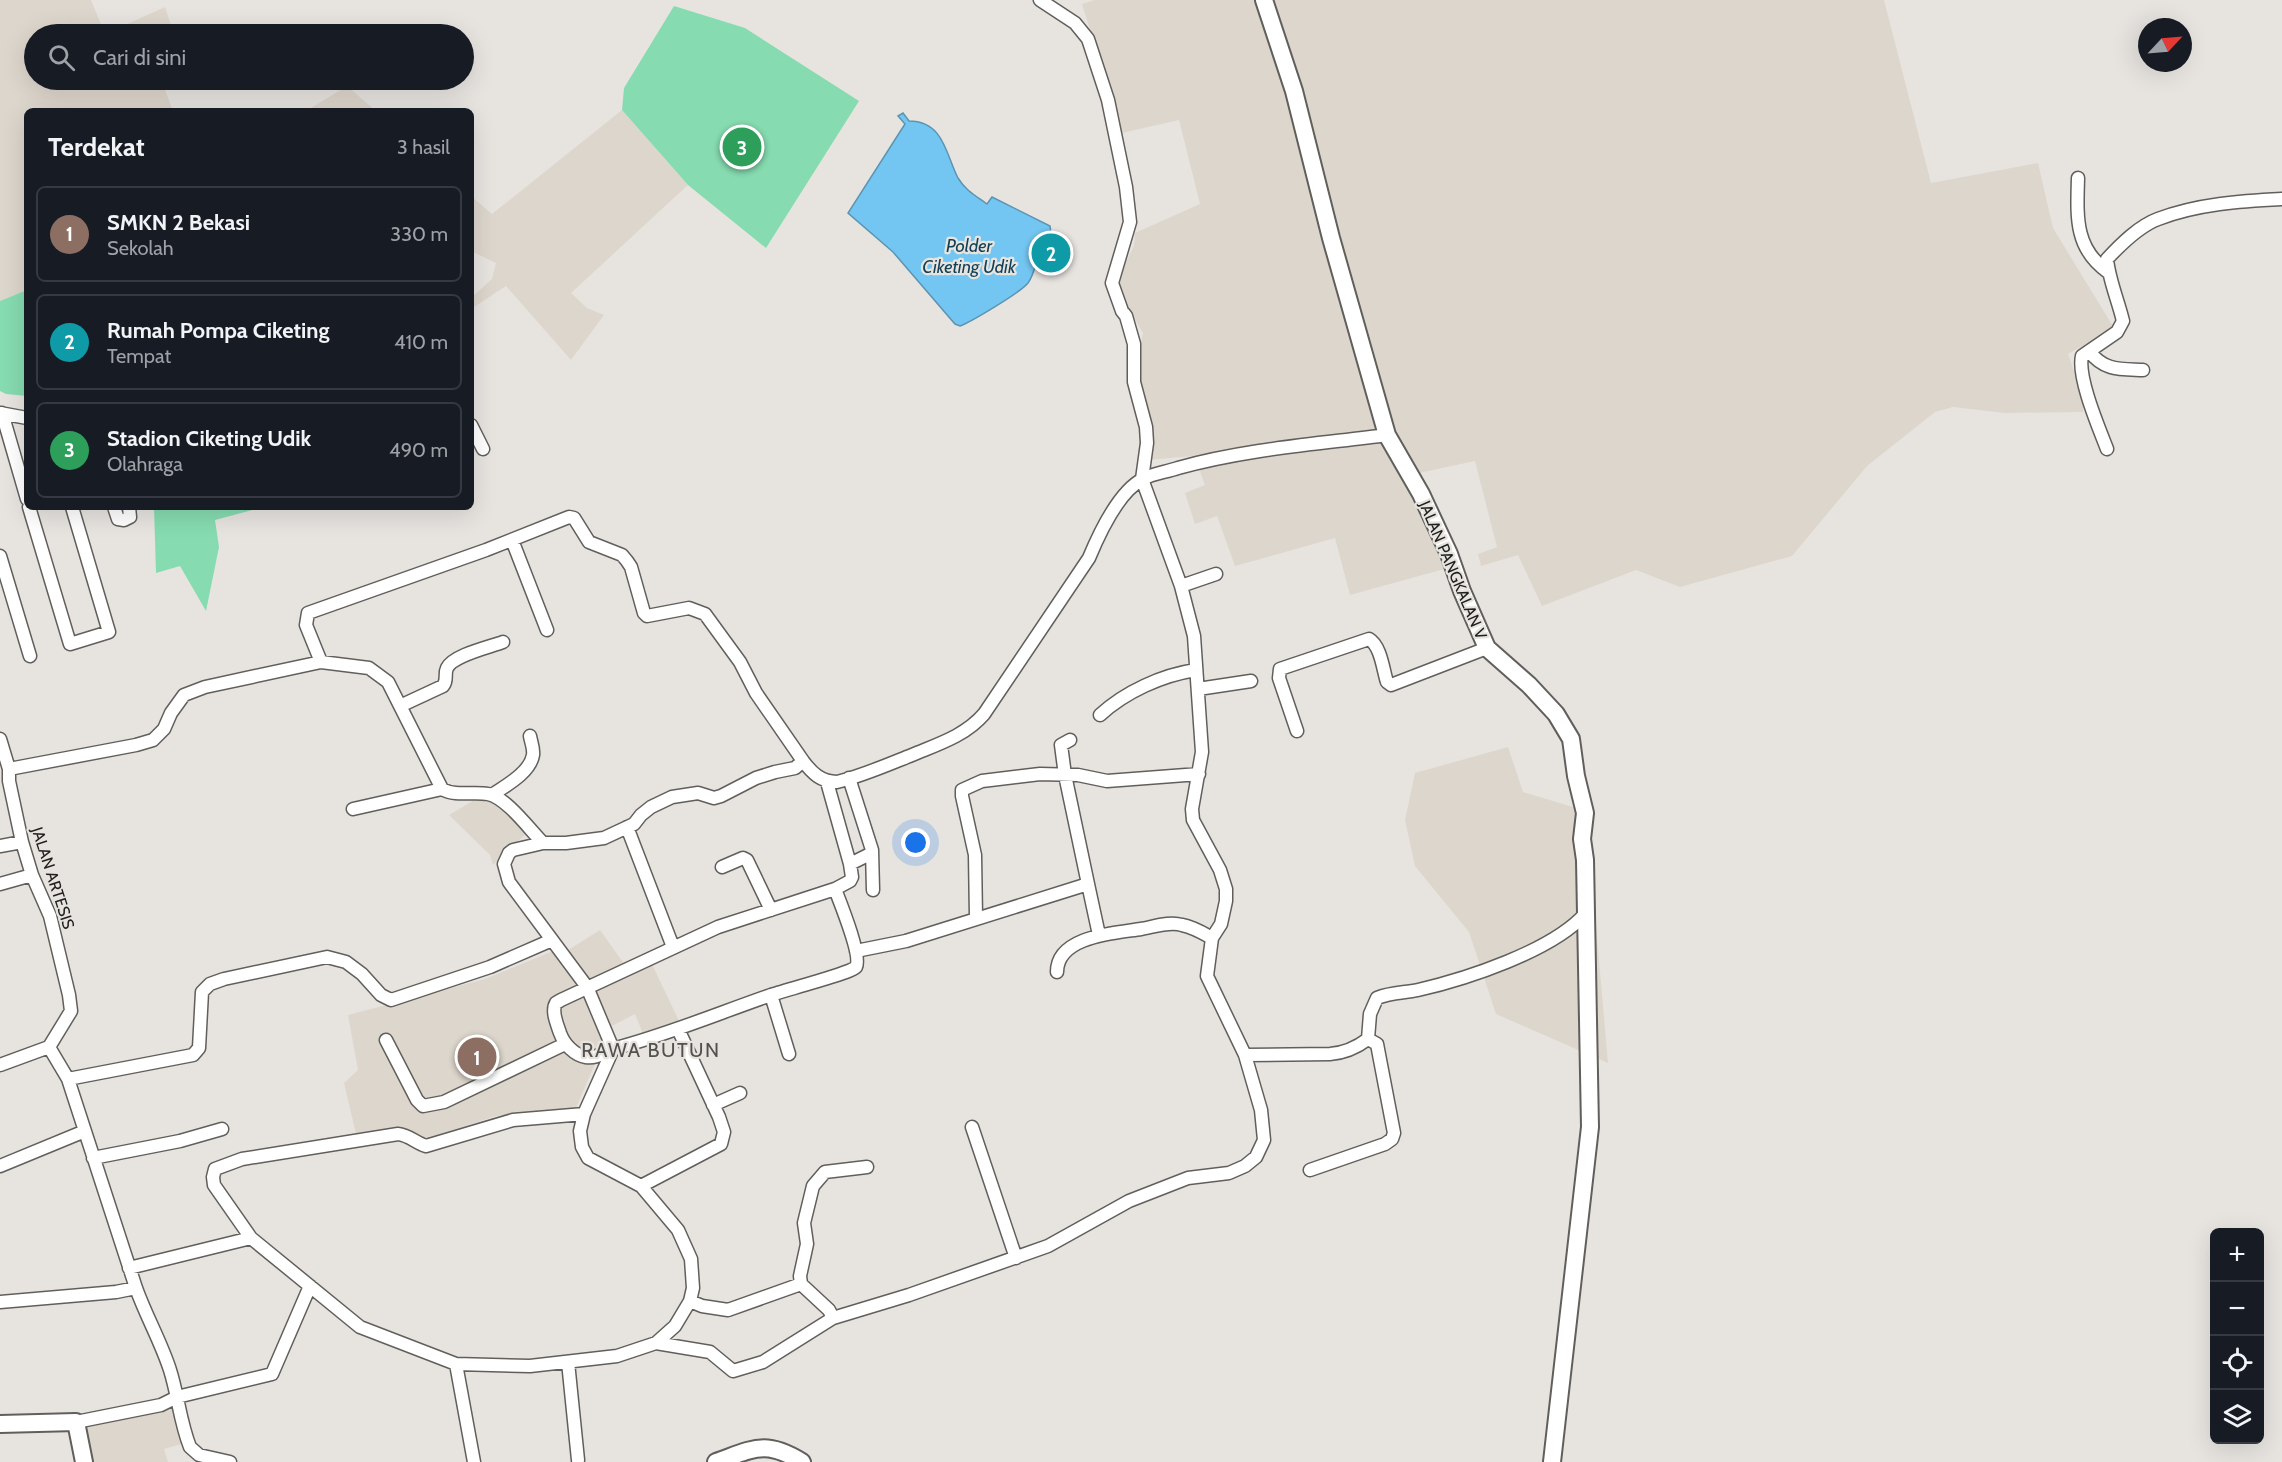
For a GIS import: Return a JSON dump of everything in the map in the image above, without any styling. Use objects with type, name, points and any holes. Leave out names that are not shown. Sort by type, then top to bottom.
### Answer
[{"type":"street","points":[[656,1343],[710,1352],[733,1371],[763,1362],[833,1318],[909,1295],[1016,1258],[1069,1236],[1108,1211],[1129,1201],[1188,1178],[1229,1173],[1245,1166],[1256,1157],[1264,1140],[1261,1110],[1245,1055],[1207,976],[1212,938],[1221,924],[1226,889],[1220,870],[1193,819],[1192,809],[1202,752],[1194,636],[1181,586],[1142,479],[1147,443],[1146,427],[1134,382],[1134,344],[1126,316],[1112,283],[1123,251],[1130,211],[1108,99],[1084,33],[1075,23],[1040,0]]},
{"type":"street","name":"JALAN PANGKALAN V","points":[[1264,0],[1294,91],[1331,238],[1387,435],[1421,494],[1449,554],[1462,591],[1487,648],[1556,714],[1571,739],[1576,776],[1585,813],[1582,839],[1585,860],[1590,1127],[1552,1462]]},
{"type":"street","points":[[2078,178],[2078,226],[2089,255],[2108,272]]},
{"type":"street","points":[[2107,449],[2080,362],[2082,356],[2117,332],[2123,321],[2117,295],[2108,272],[2107,259],[2118,247],[2157,219],[2213,205],[2282,199]]},
{"type":"street","points":[[2089,351],[2097,363],[2143,370]]},
{"type":"street","points":[[24,417],[1,413],[24,489]]},
{"type":"street","points":[[474,431],[483,449]]},
{"type":"street","points":[[321,662],[306,625],[308,613],[512,540],[569,517],[574,518],[589,542],[622,555],[632,567],[644,613],[647,616],[689,608],[705,614],[740,662],[756,693],[812,773],[827,782],[837,782],[944,742],[976,724],[1089,558],[1098,537],[1119,504],[1130,489],[1142,479],[1217,457],[1387,435]]},
{"type":"street","points":[[30,510],[70,644],[109,633],[73,510]]},
{"type":"street","points":[[115,510],[118,519],[124,520],[130,517],[129,510]]},
{"type":"street","points":[[512,540],[548,630]]},
{"type":"street","points":[[0,556],[30,656]]},
{"type":"street","points":[[1181,586],[1216,574]]},
{"type":"street","points":[[1297,732],[1280,678],[1280,669],[1369,639],[1373,641],[1377,649],[1387,682],[1391,686],[1487,648]]},
{"type":"street","points":[[400,706],[444,685],[447,667],[454,660],[503,642]]},
{"type":"street","points":[[6,778],[153,740],[164,729],[171,713],[184,695],[225,681],[321,662],[369,668],[388,682],[442,789],[448,792],[492,795],[509,806],[543,843]]},
{"type":"street","points":[[1100,715],[1139,688],[1184,671],[1196,670]]},
{"type":"street","points":[[1198,689],[1251,681]]},
{"type":"street","points":[[492,795],[512,783],[530,762],[533,752],[530,736]]},
{"type":"street","name":"JALAN ARTESIS","points":[[0,739],[6,778],[22,842],[32,875],[50,916],[69,995],[71,1011],[48,1047]]},
{"type":"street","points":[[1070,740],[1061,746],[1065,775],[1099,935]]},
{"type":"street","points":[[584,1114],[513,1120],[426,1146],[416,1143],[407,1135],[398,1134],[242,1159],[215,1169],[214,1185],[251,1238],[360,1327],[456,1364],[530,1366],[617,1356],[656,1343],[675,1326],[690,1301],[693,1288],[692,1259],[678,1230],[641,1186],[588,1158],[580,1141],[584,1114],[613,1049],[587,987],[509,882],[504,864],[513,850],[543,843],[566,843],[604,838],[634,824],[651,807],[672,797],[698,793],[714,798],[756,778],[795,768],[803,761]]},
{"type":"street","points":[[976,918],[975,855],[962,790],[982,781],[1040,774],[1078,775],[1107,781],[1199,774]]},
{"type":"street","points":[[849,778],[866,827],[872,853],[873,890]]},
{"type":"street","points":[[827,782],[850,864],[850,881],[835,889],[718,927],[561,1000],[553,1006],[565,1044],[579,1054],[588,1057],[596,1056],[806,983],[849,973],[856,969],[858,964],[856,951],[835,889]]},
{"type":"street","points":[[352,809],[442,789]]},
{"type":"street","points":[[627,827],[673,947]]},
{"type":"street","points":[[0,846],[22,842]]},
{"type":"street","points":[[850,864],[872,853]]},
{"type":"street","points":[[722,867],[743,858],[747,860],[771,910]]},
{"type":"street","points":[[0,884],[32,875]]},
{"type":"street","points":[[856,951],[882,948],[1088,884]]},
{"type":"street","points":[[1368,1040],[1370,1014],[1377,998],[1388,993],[1416,990],[1475,974],[1568,930],[1585,914]]},
{"type":"street","points":[[1056,972],[1059,957],[1069,949],[1099,935],[1181,924],[1212,938]]},
{"type":"street","points":[[68,1078],[193,1055],[199,1048],[202,992],[210,984],[224,979],[327,957],[346,962],[363,974],[381,995],[391,1000],[489,967],[552,940]]},
{"type":"street","points":[[771,995],[789,1054]]},
{"type":"street","points":[[641,1186],[721,1144],[724,1132],[714,1104],[678,1029]]},
{"type":"street","points":[[1245,1055],[1341,1053],[1368,1040]]},
{"type":"street","points":[[1310,1170],[1385,1144],[1392,1139],[1394,1132],[1377,1044],[1368,1040]]},
{"type":"street","points":[[386,1041],[417,1101],[423,1106],[444,1102],[565,1044]]},
{"type":"street","points":[[0,1065],[48,1047],[68,1078],[129,1268],[145,1313],[163,1350],[190,1447],[199,1455],[230,1462]]},
{"type":"street","points":[[714,1104],[740,1093]]},
{"type":"street","points":[[972,1128],[1016,1258]]},
{"type":"street","points":[[93,1158],[180,1141],[222,1129]]},
{"type":"street","points":[[0,1166],[85,1131]]},
{"type":"street","points":[[833,1318],[829,1310],[801,1284],[800,1276],[807,1244],[804,1223],[813,1186],[825,1172],[867,1167]]},
{"type":"street","points":[[129,1268],[251,1238]]},
{"type":"street","points":[[690,1301],[702,1306],[728,1310],[801,1284]]},
{"type":"street","points":[[0,1424],[76,1422],[161,1405],[177,1397],[272,1374],[310,1286]]},
{"type":"street","points":[[0,1302],[116,1292],[136,1288]]},
{"type":"street","points":[[568,1362],[578,1460]]},
{"type":"street","points":[[456,1364],[474,1462]]},
{"type":"street","points":[[76,1422],[84,1462]]},
{"type":"street","points":[[716,1462],[755,1448],[769,1447],[784,1451],[802,1462]]},
{"type":"shaded area","points":[[0,0],[91,0],[101,24],[24,24],[24,90],[165,90],[172,108],[24,108],[24,291],[0,301]]},
{"type":"shaded area","points":[[1095,0],[1884,0],[1931,183],[2038,163],[2053,228],[2114,328],[2068,354],[2083,396],[2083,412],[2004,413],[1953,407],[1935,412],[1867,466],[1792,556],[1680,587],[1636,570],[1542,606],[1518,555],[1481,566],[1478,554],[1497,547],[1475,461],[1405,476],[1448,568],[1350,595],[1335,538],[1235,566],[1217,516],[1195,524],[1185,493],[1205,485],[1194,456],[1146,460],[1134,374],[1143,333],[1126,305],[1118,278],[1134,246],[1135,233],[1200,204],[1179,120],[1122,133],[1082,4]]},
{"type":"shaded area","points":[[165,7],[171,24],[127,24]]},
{"type":"shaded area","points":[[340,90],[352,90],[373,108],[311,108]]},
{"type":"shaded area","points":[[622,110],[688,185],[571,293],[587,308],[604,315],[571,360],[506,286],[474,307],[474,295],[492,279],[496,263],[474,252],[474,199],[492,214]]},
{"type":"shaded area","points":[[1508,747],[1523,792],[1586,811],[1608,1063],[1496,1014],[1469,932],[1415,866],[1405,820],[1415,773]]},
{"type":"shaded area","points":[[486,793],[529,831],[493,865],[490,855],[449,815]]},
{"type":"shaded area","points":[[600,930],[627,968],[650,960],[679,1021],[644,1036],[635,1014],[612,1026],[592,987],[568,950]]},
{"type":"shaded area","points":[[553,951],[584,998],[603,1045],[576,1108],[496,1116],[422,1140],[407,1129],[356,1134],[344,1083],[358,1070],[348,1015],[485,979]]},
{"type":"shaded area","points":[[175,1407],[185,1443],[164,1449],[168,1462],[91,1462],[82,1423]]},
{"type":"green space","points":[[674,6],[745,28],[859,101],[766,248],[688,185],[622,110],[624,88]]},
{"type":"green space","points":[[24,291],[24,396],[0,391],[0,301]]},
{"type":"green space","points":[[154,510],[252,510],[215,520],[219,547],[206,611],[180,566],[156,573]]},
{"type":"water","name":"Polder Ciketing Udik","points":[[903,113],[909,121],[921,123],[937,133],[958,178],[971,192],[987,204],[992,197],[1050,226],[1051,234],[1042,245],[1028,283],[996,306],[960,326],[955,324],[893,252],[848,213],[905,124],[898,116]]},
{"type":"place","name":"Stadion Ciketing Udik","points":[[742,147]]},
{"type":"place","name":"Rumah Pompa Ciketing","points":[[1051,253]]},
{"type":"place","name":"SMKN 2 Bekasi","points":[[477,1057]]},
{"type":"district","name":"RAWA BUTUN","points":[[651,1050]]}]
